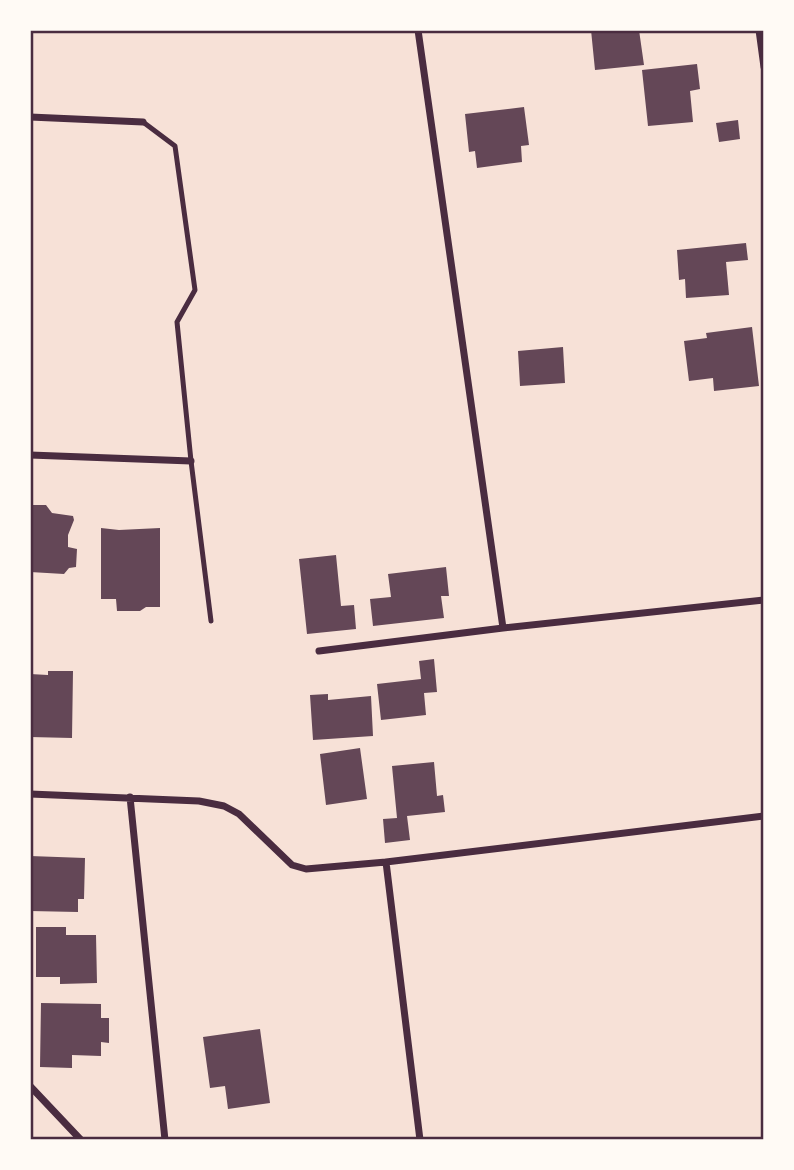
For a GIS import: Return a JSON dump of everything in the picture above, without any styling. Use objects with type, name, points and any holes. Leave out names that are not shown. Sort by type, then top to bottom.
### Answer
[{"type":"street","points":[[418,30],[503,628]]},
{"type":"street","points":[[759,30],[764,67]]},
{"type":"street","points":[[30,117],[143,122]]},
{"type":"street","points":[[30,455],[191,461]]},
{"type":"street","points":[[319,651],[764,600]]},
{"type":"street","points":[[30,794],[199,801],[225,806],[239,814],[292,865],[306,869],[386,862],[764,816]]},
{"type":"street","points":[[130,797],[165,1140]]},
{"type":"street","points":[[386,862],[420,1140]]},
{"type":"street","points":[[30,1086],[81,1140]]},
{"type":"lane","points":[[143,122],[175,146],[195,290],[177,322],[211,621]]},
{"type":"building","points":[[591,30],[639,30],[644,65],[595,70]]},
{"type":"building","points":[[697,64],[700,89],[690,91],[693,122],[648,126],[642,70]]},
{"type":"building","points":[[524,107],[529,145],[521,146],[522,162],[477,168],[475,151],[469,152],[465,114]]},
{"type":"building","points":[[738,120],[740,139],[719,142],[716,123]]},
{"type":"building","points":[[746,243],[748,260],[726,262],[729,295],[686,298],[685,279],[679,280],[677,250]]},
{"type":"building","points":[[752,327],[759,386],[714,391],[713,378],[689,381],[684,341],[707,338],[706,333]]},
{"type":"building","points":[[563,347],[565,383],[520,386],[518,351]]},
{"type":"building","points":[[30,505],[46,505],[52,513],[73,516],[68,547],[77,549],[76,567],[69,568],[64,574],[30,572]]},
{"type":"building","points":[[101,528],[160,528],[160,607],[146,607],[140,611],[117,611],[116,599],[101,599]]},
{"type":"building","points":[[336,555],[341,606],[354,605],[356,629],[307,634],[299,559]]},
{"type":"building","points":[[446,567],[449,596],[441,596],[444,618],[373,626],[370,599],[391,597],[388,574]]},
{"type":"building","points":[[434,659],[437,692],[424,693],[426,715],[381,720],[377,684],[421,679],[419,661]]},
{"type":"building","points":[[48,671],[73,671],[72,738],[30,737],[30,674],[48,675]]},
{"type":"building","points":[[328,694],[328,700],[371,696],[373,736],[313,740],[310,695]]},
{"type":"building","points":[[360,748],[367,799],[326,805],[320,754]]},
{"type":"building","points":[[434,762],[437,796],[443,795],[445,812],[407,816],[410,840],[385,843],[383,819],[397,818],[392,766]]},
{"type":"building","points":[[30,856],[85,858],[84,899],[78,899],[78,912],[30,911]]},
{"type":"building","points":[[36,927],[66,927],[66,935],[96,935],[97,983],[60,984],[60,977],[36,977]]},
{"type":"building","points":[[41,1003],[101,1004],[101,1018],[109,1018],[109,1043],[101,1042],[101,1056],[72,1055],[72,1068],[40,1067]]},
{"type":"building","points":[[260,1029],[270,1103],[228,1109],[225,1086],[210,1088],[203,1037]]}]
